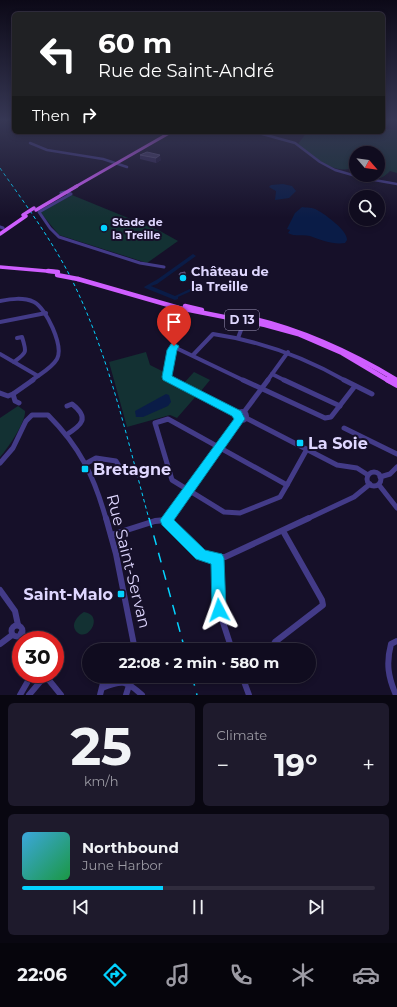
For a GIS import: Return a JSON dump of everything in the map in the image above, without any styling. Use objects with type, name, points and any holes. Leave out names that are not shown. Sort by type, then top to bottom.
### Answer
[{"type":"main road","points":[[0,234],[24,216],[61,192],[137,152]]},
{"type":"main road","points":[[35,209],[109,168]]},
{"type":"main road","points":[[1,228],[24,216]]},
{"type":"main road","name":"D 13","points":[[0,269],[57,274],[79,278],[185,306],[263,321],[296,330],[345,349],[397,380]]},
{"type":"main road","name":"D 13","points":[[79,278],[188,311],[265,325],[298,334],[342,353],[397,385]]},
{"type":"street","points":[[64,152],[90,156],[127,167]]},
{"type":"street","points":[[307,152],[320,162],[335,170],[364,178],[397,184]]},
{"type":"street","points":[[61,192],[71,194],[39,212],[50,228],[59,237],[140,263],[164,267]]},
{"type":"street","points":[[0,301],[18,299],[32,302],[41,306],[46,314],[59,353],[56,361],[13,394],[8,396],[0,393]]},
{"type":"street","points":[[0,322],[46,314]]},
{"type":"street","points":[[238,338],[241,330]]},
{"type":"street","points":[[192,355],[213,334],[238,338],[288,352],[331,372],[372,394]]},
{"type":"street","points":[[14,362],[25,353],[26,350],[22,337],[17,338]]},
{"type":"street","points":[[355,386],[331,417],[324,418],[174,346],[167,377],[239,416],[246,418],[337,465],[356,468],[368,475],[374,473],[380,477],[381,483],[379,485]]},
{"type":"street","points":[[111,535],[155,521],[166,520],[219,447],[239,416],[240,412],[244,412],[288,352]]},
{"type":"street","points":[[0,354],[38,376]]},
{"type":"street","points":[[272,374],[340,406]]},
{"type":"street","points":[[13,394],[14,399],[19,403]]},
{"type":"street","points":[[66,435],[80,426],[83,418],[81,411],[72,404],[67,406]]},
{"type":"street","points":[[244,412],[247,415],[246,418]]},
{"type":"street","name":"Rue Saint-Servan","points":[[0,463],[13,448],[26,421],[32,415],[48,415],[54,419],[66,435],[85,464],[97,488],[111,535],[134,643]]},
{"type":"street","points":[[287,485],[168,419],[155,424],[172,480],[224,512],[240,513],[280,496],[287,485],[307,449]]},
{"type":"street","points":[[344,428],[397,454]]},
{"type":"street","points":[[85,464],[96,458],[116,461],[119,466]]},
{"type":"street","points":[[380,477],[390,474],[397,467]]},
{"type":"street","points":[[368,475],[367,478],[370,484],[374,486],[379,485]]},
{"type":"street","points":[[166,520],[200,554],[207,557],[225,557],[354,497],[370,484]]},
{"type":"street","points":[[379,485],[397,508]]},
{"type":"street","points":[[274,643],[323,605],[322,600],[283,531]]},
{"type":"street","points":[[217,558],[219,610],[230,643]]},
{"type":"street","points":[[0,590],[16,613],[19,620],[18,625],[12,631]]},
{"type":"street","points":[[18,625],[22,627],[21,631]]},
{"type":"street","points":[[0,644],[12,635]]},
{"type":"street","points":[[396,695],[388,678],[386,659],[391,644],[397,641]]},
{"type":"street","points":[[20,695],[27,683]]},
{"type":"street","points":[[28,695],[38,683]]},
{"type":"street","points":[[51,683],[61,695]]},
{"type":"street","points":[[101,692],[115,683]]},
{"type":"street","points":[[126,695],[130,683]]},
{"type":"street","points":[[133,683],[142,695]]},
{"type":"street","points":[[245,683],[249,695]]},
{"type":"green space","points":[[309,152],[349,152],[349,169],[333,167]]},
{"type":"green space","points":[[385,152],[397,152],[397,173],[390,171],[385,175]]},
{"type":"green space","name":"Stade de la Treille","points":[[72,195],[160,231],[178,241],[147,263],[59,235],[40,212]]},
{"type":"green space","points":[[146,352],[150,365],[164,372],[163,378],[197,395],[177,418],[170,415],[127,427],[109,362]]},
{"type":"green space","points":[[194,372],[210,380],[201,391],[184,383]]},
{"type":"green space","points":[[18,406],[25,411],[23,422],[12,441],[0,457],[0,418]]},
{"type":"green space","points":[[84,612],[90,614],[94,622],[90,631],[82,635],[75,630],[74,624],[79,616]]},
{"type":"water","points":[[283,184],[292,186],[296,191],[289,198],[275,200],[276,191],[269,187],[271,185]]},
{"type":"water","points":[[302,207],[315,209],[335,223],[346,236],[347,240],[345,243],[332,243],[310,236],[293,235],[288,233],[290,230],[287,229],[295,213]]},
{"type":"water","points":[[193,254],[196,256],[157,284],[151,286],[175,296],[194,287],[196,289],[178,297],[178,299],[175,300],[144,287],[158,279]]},
{"type":"water","points":[[166,394],[169,395],[171,402],[168,406],[143,417],[136,417],[135,411]]},
{"type":"building","points":[[149,152],[160,155],[156,158],[140,155]]},
{"type":"building","points":[[185,272],[185,276],[179,275],[180,273]]},
{"type":"railway","points":[[0,168],[38,222],[56,251],[72,280],[85,309],[107,367],[149,519]]},
{"type":"railway","points":[[149,518],[183,643]]},
{"type":"railway","points":[[194,683],[197,695]]},
{"type":"place","name":"Stade de la Treille","points":[[104,228]]},
{"type":"place","name":"Château de la Treille","points":[[183,278]]},
{"type":"place","name":"La Soie","points":[[300,443]]},
{"type":"place","name":"Bretagne","points":[[85,469]]},
{"type":"place","name":"Saint-Malo","points":[[121,594]]},
{"type":"route","points":[[174,346],[166,376],[238,414],[237,416],[240,419],[166,520],[200,554],[207,557],[217,558],[219,610]]}]
